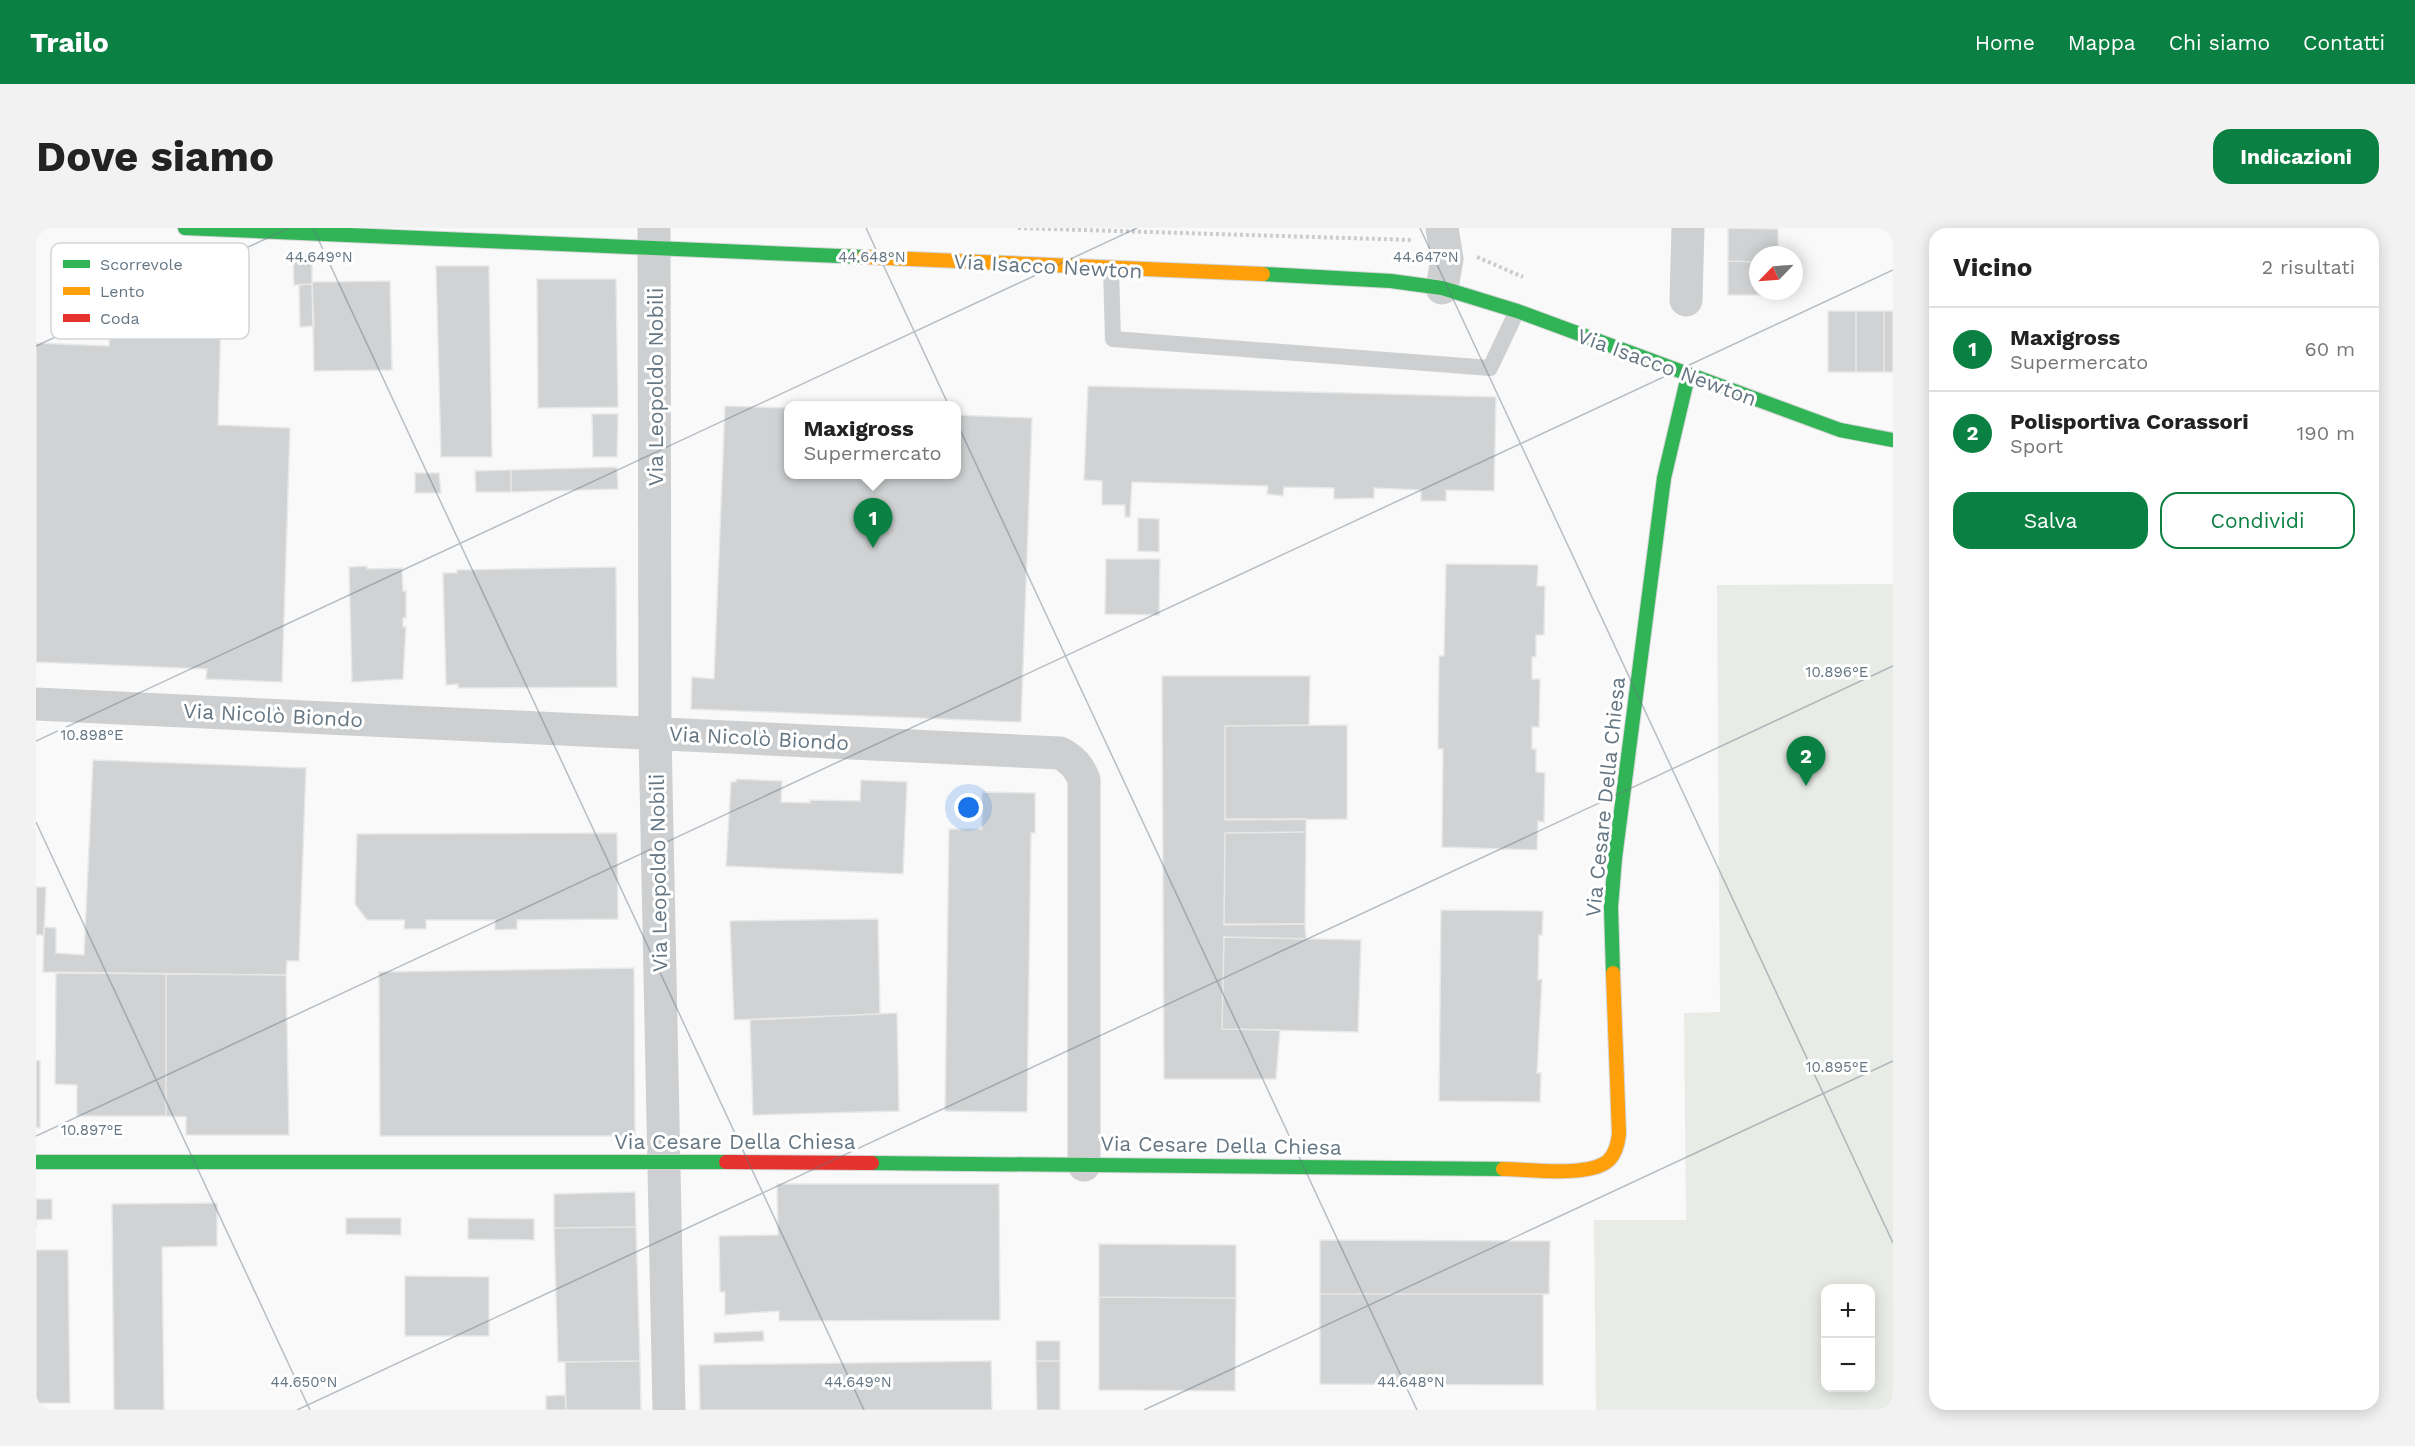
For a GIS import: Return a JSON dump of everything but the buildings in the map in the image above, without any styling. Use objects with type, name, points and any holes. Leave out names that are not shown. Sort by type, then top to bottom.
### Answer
[{"type":"street","name":"Via Isacco Newton","points":[[185,228],[654,238],[1111,269],[1391,281],[1442,288],[1517,311],[1688,376],[1840,430],[1893,440]]},
{"type":"street","points":[[1442,228],[1447,259],[1442,288]]},
{"type":"street","points":[[1686,300],[1688,228]]},
{"type":"street","name":"Via Leopoldo Nobili","points":[[654,238],[655,734],[669,1410]]},
{"type":"street","name":"Via Cesare Della Chiesa","points":[[36,1162],[664,1161],[1588,1170],[1605,1165],[1613,1158],[1619,1134],[1612,880],[1664,478],[1688,376]]},
{"type":"street","name":"Via Nicolò Biondo","points":[[36,704],[1048,751],[1071,759],[1080,769],[1084,780],[1084,1165]]},
{"type":"lane","points":[[1111,269],[1113,339],[1490,368],[1517,311]]},
{"type":"shaded area","points":[[1893,584],[1893,1410],[1596,1410],[1594,1220],[1686,1220],[1684,1013],[1720,1012],[1717,585]]},
{"type":"traffic: fast","points":[[185,228],[864,257]]},
{"type":"traffic: fast","points":[[1263,274],[1391,281],[1442,288],[1517,311],[1840,430],[1893,440]]},
{"type":"traffic: fast","points":[[1613,973],[1611,907],[1615,858],[1664,478],[1688,376]]},
{"type":"traffic: fast","points":[[36,1162],[726,1162]]},
{"type":"traffic: fast","points":[[872,1163],[1503,1169]]},
{"type":"traffic: slow","points":[[864,257],[1263,274]]},
{"type":"traffic: slow","points":[[1503,1169],[1574,1171],[1600,1166],[1613,1154],[1619,1134],[1613,973]]},
{"type":"traffic: jam","points":[[726,1162],[872,1163]]},
{"type":"place","name":"Maxigross","points":[[873,548]]},
{"type":"place","name":"Polisportiva Corassori","points":[[1806,786]]}]
